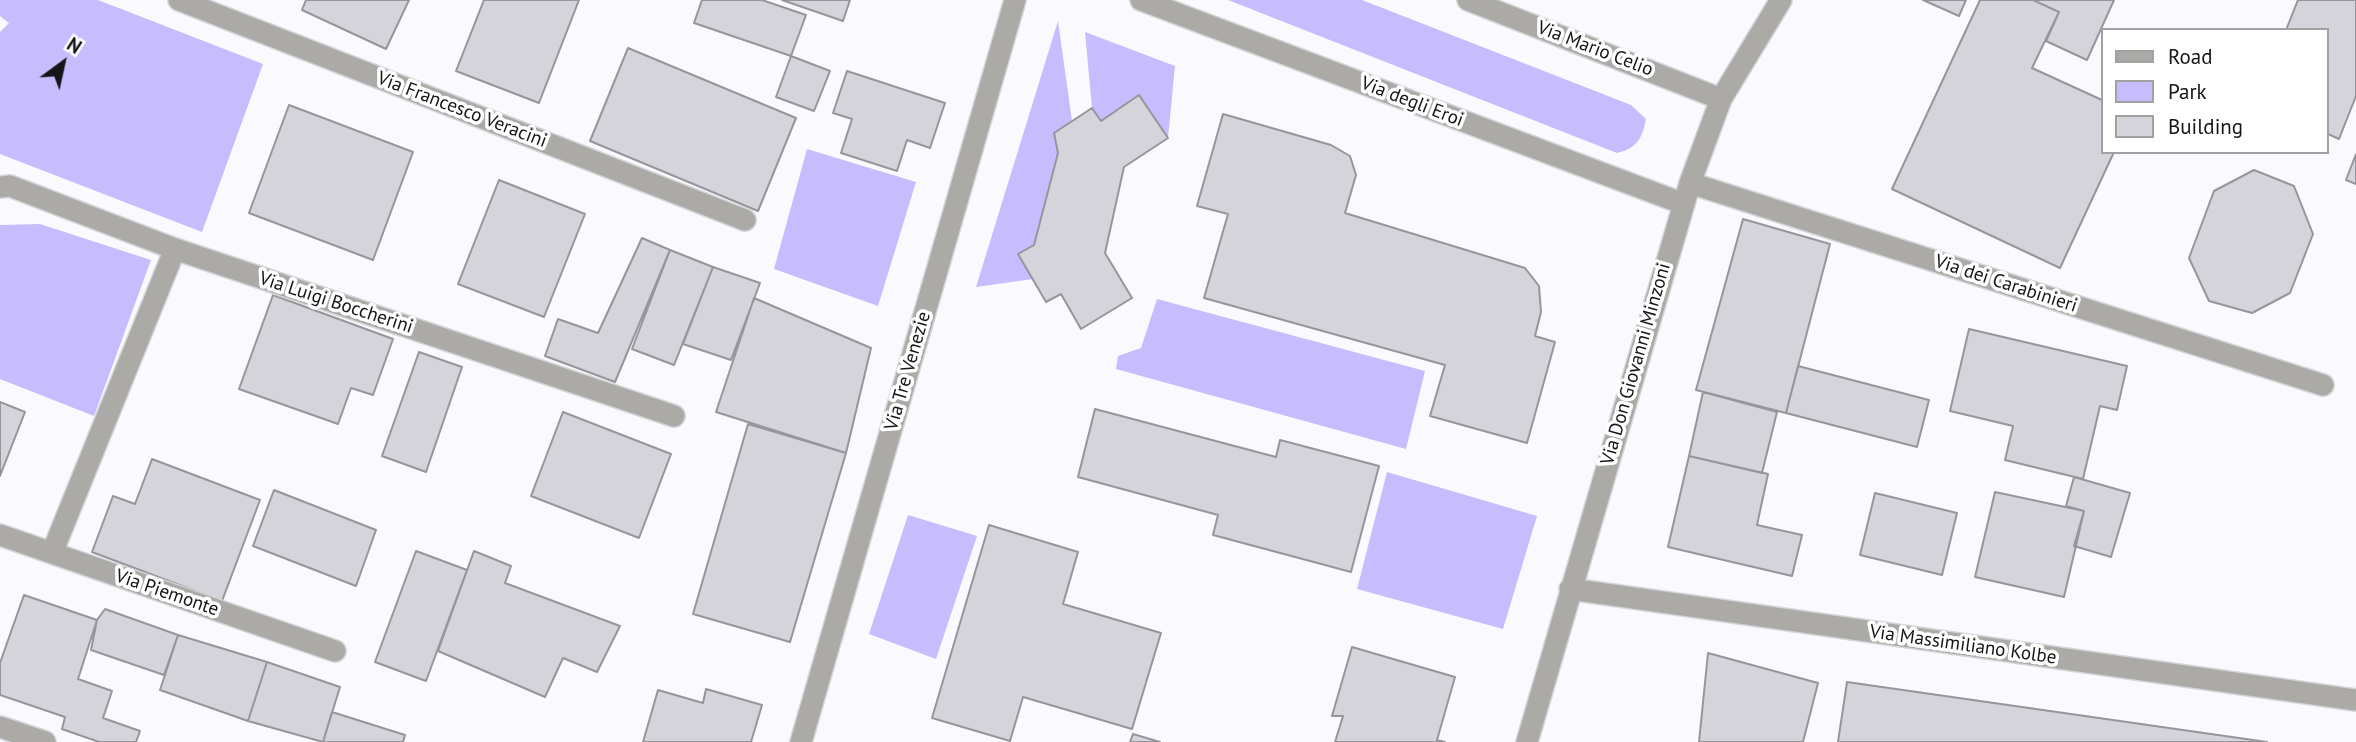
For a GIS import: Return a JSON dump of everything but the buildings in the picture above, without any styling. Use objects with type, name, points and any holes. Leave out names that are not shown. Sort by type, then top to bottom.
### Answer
[{"type":"street","name":"Via Francesco Veracini","points":[[179,0],[745,220]]},
{"type":"street","name":"Via Tre Venezie","points":[[801,742],[1015,0]]},
{"type":"street","name":"Via degli Eroi","points":[[1141,0],[1687,194]]},
{"type":"street","name":"Via Mario Celio","points":[[1468,0],[1721,99]]},
{"type":"street","name":"Via Don Giovanni Minzoni","points":[[1527,742],[1687,194],[1721,99],[1781,0]]},
{"type":"street","name":"Via Luigi Boccherini","points":[[0,187],[10,186],[175,249],[674,416]]},
{"type":"street","name":"Via dei Carabinieri","points":[[1687,194],[2323,385]]},
{"type":"street","points":[[52,553],[175,249]]},
{"type":"street","name":"Via Piemonte","points":[[0,535],[335,651]]},
{"type":"street","name":"Via Massimiliano Kolbe","points":[[1570,589],[2356,700]]},
{"type":"street","points":[[0,727],[45,742]]},
{"type":"green space","points":[[0,0],[98,0],[263,64],[202,232],[0,154],[0,32],[9,23],[0,16]]},
{"type":"green space","points":[[1228,0],[1362,0],[1631,105],[1646,119],[1643,132],[1638,142],[1617,153]]},
{"type":"green space","points":[[1058,21],[1072,121],[1054,133],[1058,153],[1034,245],[1018,254],[1033,279],[976,287]]},
{"type":"green space","points":[[1085,32],[1175,66],[1168,138],[1139,95],[1101,121],[1092,108]]},
{"type":"green space","points":[[807,149],[916,182],[878,306],[774,269]]},
{"type":"green space","points":[[40,224],[151,260],[94,416],[0,379],[0,225]]},
{"type":"green space","points":[[1157,299],[1425,371],[1406,449],[1116,369],[1118,356],[1141,348]]},
{"type":"green space","points":[[1387,472],[1537,516],[1503,629],[1357,589]]},
{"type":"green space","points":[[908,515],[977,536],[936,659],[869,634]]}]
